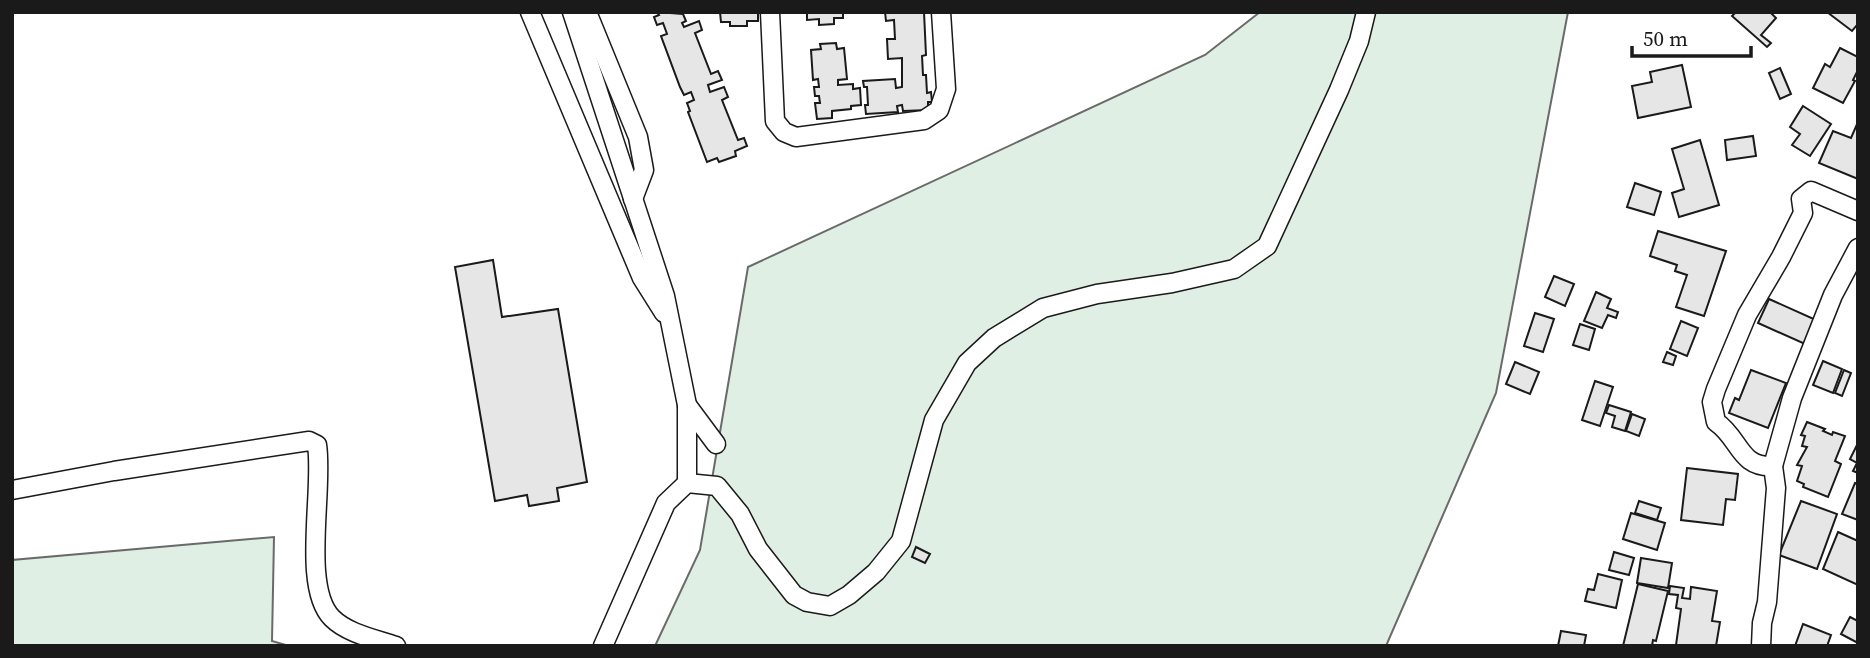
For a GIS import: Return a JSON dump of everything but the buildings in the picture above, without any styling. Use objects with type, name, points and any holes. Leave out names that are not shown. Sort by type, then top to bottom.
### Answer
[{"type":"street","points":[[530,12],[642,278],[670,324]]},
{"type":"street","points":[[572,12],[665,296],[687,405],[687,482],[666,503],[603,646]]},
{"type":"street","points":[[587,12],[638,137],[644,170],[633,198]]},
{"type":"street","points":[[769,12],[775,121],[784,132],[796,137],[924,120],[939,110],[946,89],[941,12]]},
{"type":"street","points":[[687,482],[717,486],[740,514],[758,550],[794,595],[807,603],[830,606],[849,595],[876,572],[901,541],[934,420],[967,363],[994,338],[1043,308],[1097,294],[1172,283],[1234,269],[1267,246],[1339,90],[1359,41],[1366,12]]},
{"type":"street","points":[[1773,466],[1762,466],[1750,461],[1727,429],[1716,422],[1712,402],[1716,389],[1747,315],[1782,257],[1803,213],[1801,199],[1811,191],[1858,211]]},
{"type":"street","points":[[1761,646],[1776,488],[1773,466],[1791,398],[1832,295],[1858,248]]},
{"type":"street","points":[[687,405],[716,444]]},
{"type":"street","points":[[12,490],[114,471],[309,441],[317,445],[320,461],[316,545],[318,594],[330,617],[341,625],[396,646]]},
{"type":"green space","points":[[1260,12],[1568,12],[1496,393],[1386,646],[655,646],[700,550],[748,267],[1205,55]]},
{"type":"green space","points":[[274,537],[272,641],[289,646],[12,646],[12,560]]}]
